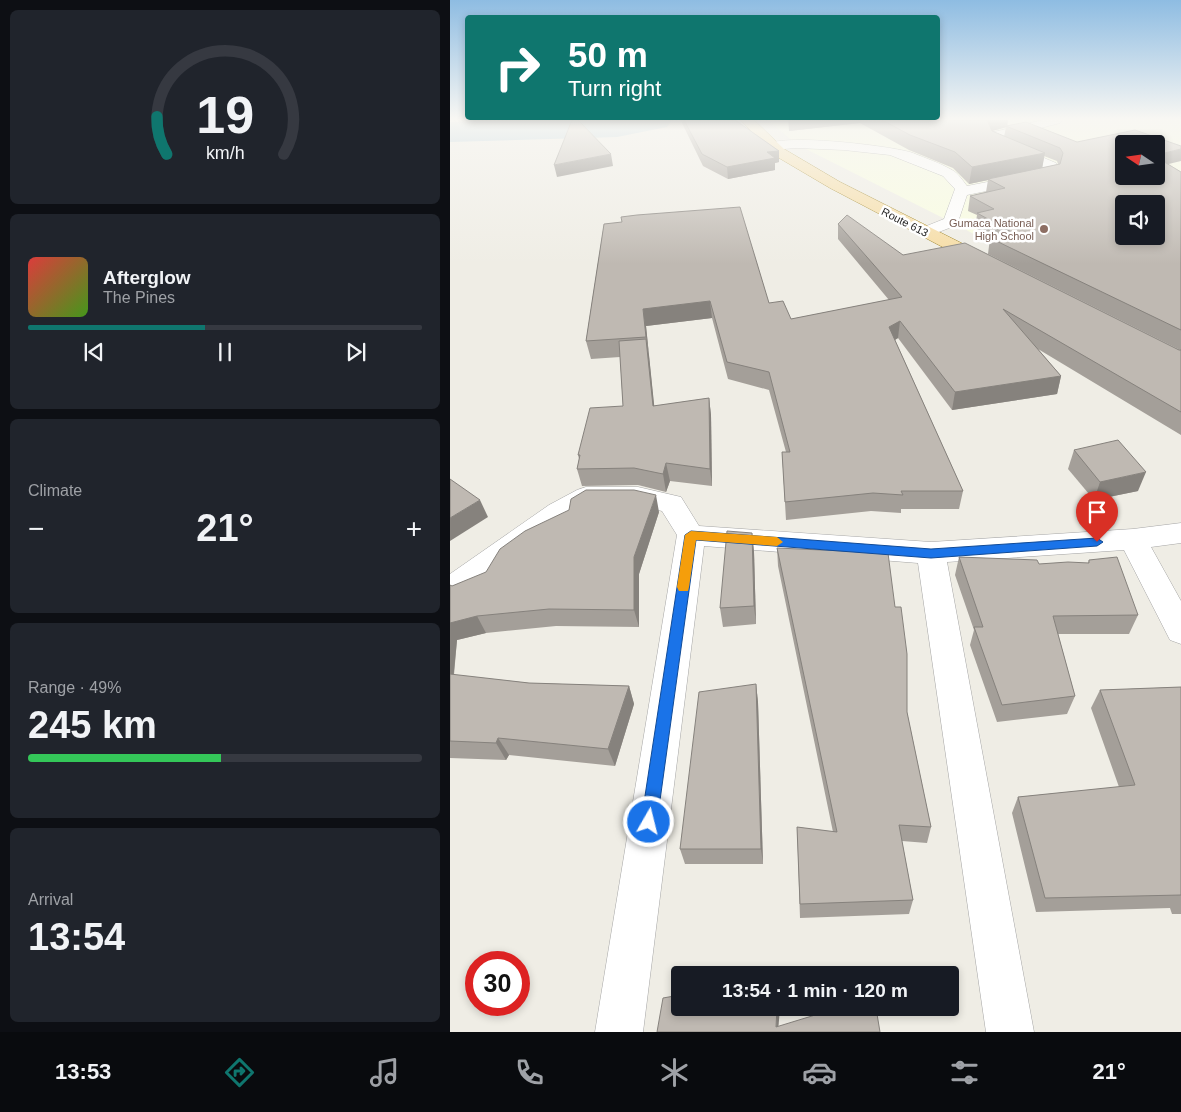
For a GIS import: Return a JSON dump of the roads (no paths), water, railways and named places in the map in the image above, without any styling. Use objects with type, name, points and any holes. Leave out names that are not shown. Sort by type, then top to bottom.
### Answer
[{"type":"main road","name":"Route 613","points":[[806,168],[835,185],[996,268]]},
{"type":"street","points":[[925,232],[951,222],[962,189],[948,174],[935,168]]},
{"type":"street","points":[[961,192],[1050,174],[1051,168]]},
{"type":"street","points":[[450,590],[559,512],[586,496],[638,496],[671,504],[691,535],[619,1032]]},
{"type":"street","points":[[691,535],[931,553],[1133,539],[1181,532]]},
{"type":"street","points":[[1133,539],[1181,631]]},
{"type":"street","points":[[931,553],[1010,1032]]},
{"type":"place","name":"Gumaca National High School","points":[[1044,229]]}]
